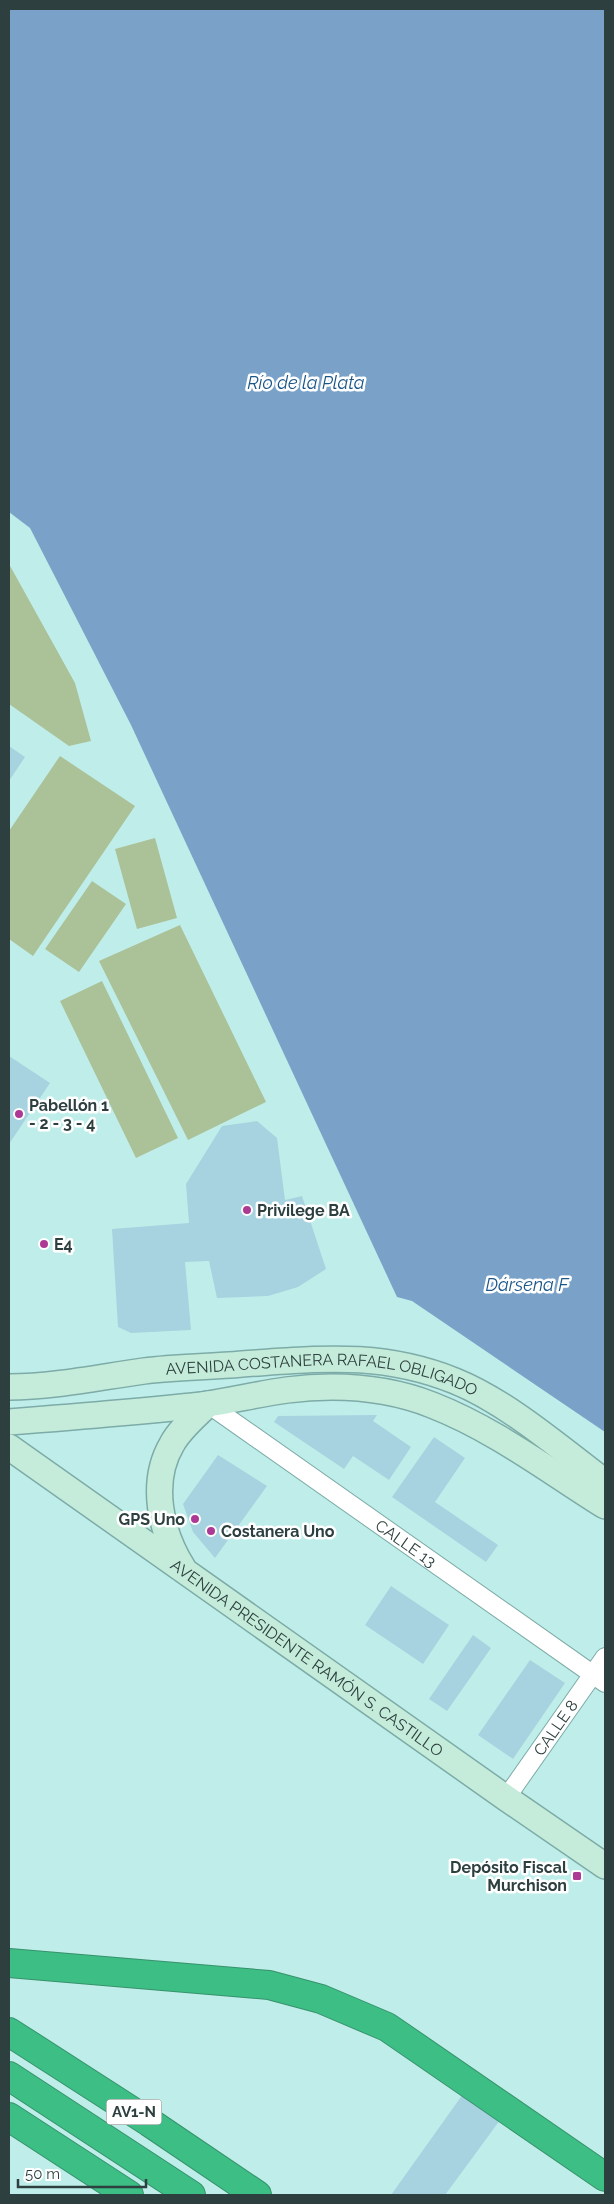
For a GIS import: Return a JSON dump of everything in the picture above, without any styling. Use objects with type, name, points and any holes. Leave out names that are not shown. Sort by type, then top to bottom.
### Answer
[{"type":"highway","points":[[9,1963],[269,1985],[321,1999],[387,2027],[605,2177]]},
{"type":"highway","name":"AV1-N","points":[[9,2032],[149,2122],[257,2195]]},
{"type":"highway","name":"AV1-N","points":[[9,2076],[191,2195]]},
{"type":"highway","points":[[9,2117],[129,2195]]},
{"type":"main road","name":"AVENIDA COSTANERA RAFAEL OBLIGADO","points":[[9,1387],[147,1371],[289,1361],[344,1358],[384,1361],[421,1369],[456,1382],[494,1401],[605,1482]]},
{"type":"main road","name":"AVENIDA COSTANERA RAFAEL OBLIGADO","points":[[9,1422],[208,1404],[287,1390],[316,1388],[373,1390],[405,1396],[432,1405],[481,1427],[605,1506]]},
{"type":"main road","points":[[186,1573],[172,1550],[163,1524],[160,1497],[163,1470],[172,1444],[208,1404]]},
{"type":"main road","name":"AVENIDA PRESIDENTE RAMÓN S. CASTILLO","points":[[9,1448],[605,1866]]},
{"type":"street","name":"CALLE 13","points":[[208,1404],[599,1678]]},
{"type":"street","name":"CALLE 8","points":[[506,1798],[599,1678],[605,1657]]},
{"type":"green space","points":[[9,564],[75,683],[91,741],[69,746],[9,704]]},
{"type":"green space","points":[[60,756],[135,806],[33,956],[9,939],[9,831]]},
{"type":"green space","points":[[155,838],[177,918],[137,929],[115,849]]},
{"type":"green space","points":[[92,881],[126,904],[79,972],[45,949]]},
{"type":"green space","points":[[180,925],[266,1102],[188,1140],[99,961]]},
{"type":"green space","points":[[102,981],[178,1138],[136,1158],[60,1001]]},
{"type":"water","name":"Río de la Plata","points":[[9,9],[605,9],[605,1432],[412,1301],[397,1297],[131,725],[30,528],[9,512]]},
{"type":"building","points":[[9,746],[25,757],[9,781]]},
{"type":"building","name":"Pabellón 1 - 2 - 3 - 4","points":[[9,1056],[50,1083],[9,1144]]},
{"type":"building","name":"Privilege BA","points":[[257,1121],[277,1138],[285,1200],[302,1196],[326,1269],[298,1287],[268,1296],[217,1298],[209,1261],[185,1262],[191,1330],[131,1333],[118,1327],[112,1229],[189,1223],[186,1184],[222,1126]]},
{"type":"building","points":[[377,1415],[373,1421],[411,1447],[389,1480],[353,1456],[344,1469],[274,1422],[278,1416]]},
{"type":"building","points":[[434,1437],[465,1458],[435,1502],[498,1545],[486,1562],[392,1497]]},
{"type":"building","points":[[218,1455],[267,1486],[215,1558],[193,1532],[183,1504]]},
{"type":"building","points":[[391,1586],[449,1625],[423,1664],[365,1625]]},
{"type":"building","points":[[473,1635],[491,1648],[447,1711],[429,1699]]},
{"type":"building","points":[[530,1660],[565,1683],[513,1759],[478,1735]]},
{"type":"building","points":[[463,2094],[500,2120],[445,2195],[391,2195]]},
{"type":"place","name":"Pabellón 1 - 2 - 3 - 4","points":[[19,1114]]},
{"type":"place","name":"Privilege BA","points":[[247,1210]]},
{"type":"place","name":"E4","points":[[44,1244]]},
{"type":"place","name":"GPS Uno","points":[[195,1519]]},
{"type":"place","name":"Costanera Uno","points":[[211,1531]]},
{"type":"place","name":"Depósito Fiscal Murchison","points":[[577,1876]]},
{"type":"water label","name":"Dársena F","points":[[527,1285]]}]
